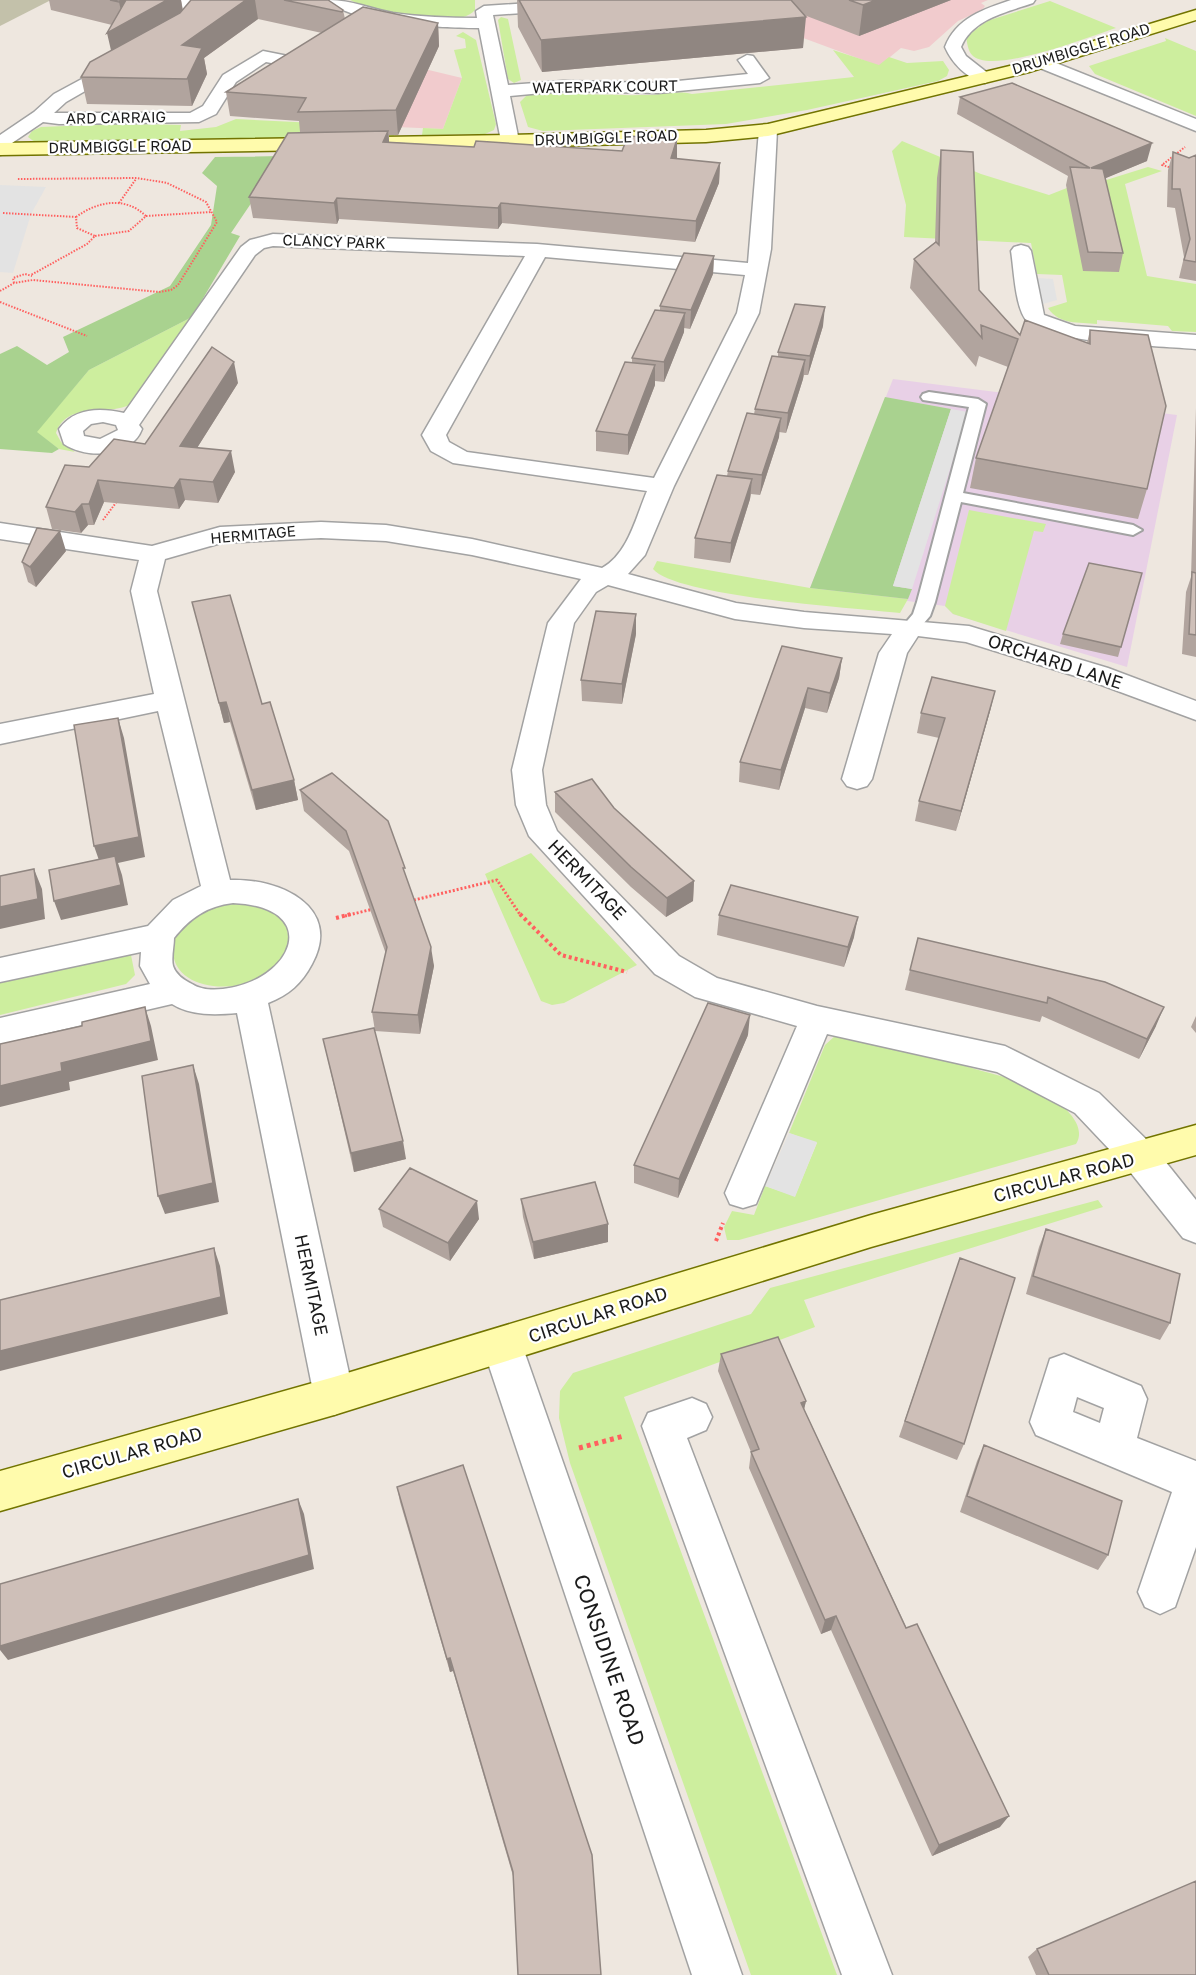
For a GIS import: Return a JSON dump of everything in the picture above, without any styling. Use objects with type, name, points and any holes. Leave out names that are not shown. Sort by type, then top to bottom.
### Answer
[{"type":"street","points":[[162,43],[177,33],[197,12],[184,2],[173,0]]},
{"type":"street","points":[[337,0],[354,8],[413,21],[444,24],[485,11],[643,0]]},
{"type":"street","points":[[985,78],[959,59],[953,47],[955,36],[976,21],[1027,0]]},
{"type":"street","points":[[485,11],[510,141]]},
{"type":"street","name":"DRUMBIGGLE ROAD","points":[[0,148],[510,141],[706,136],[768,130],[985,78],[1196,15]]},
{"type":"street","points":[[0,148],[5,140],[40,116],[60,98],[144,53]]},
{"type":"street","name":"ARD CARRAIG","points":[[40,116],[59,119],[193,118],[210,110],[229,80],[263,56],[287,61]]},
{"type":"street","name":"WATERPARK COURT","points":[[500,91],[563,86],[658,88],[760,78],[747,60]]},
{"type":"street","points":[[1041,62],[1194,134]]},
{"type":"street","points":[[608,577],[621,568],[632,555],[662,486],[748,313],[758,270],[768,130]]},
{"type":"street","name":"CLANCY PARK","points":[[128,415],[248,251],[257,244],[273,240],[537,250],[758,270]]},
{"type":"street","points":[[537,250],[532,263],[434,435],[438,446],[461,458],[662,486]]},
{"type":"street","points":[[1022,250],[1031,311],[1036,319],[1072,332],[1196,342]]},
{"type":"street","name":"HERMITAGE","points":[[153,554],[220,535],[321,530],[386,534],[472,547],[608,577],[735,611],[804,620],[911,627]]},
{"type":"street","points":[[0,531],[153,554],[144,591],[218,893]]},
{"type":"street","name":"HERMITAGE","points":[[608,577],[587,586],[561,623],[527,770],[531,805],[544,836],[667,965],[707,988],[818,1019],[1005,1060],[1087,1103],[1140,1157],[1196,1227]]},
{"type":"street","points":[[857,779],[893,653],[911,627]]},
{"type":"street","name":"ORCHARD LANE","points":[[911,627],[969,634],[1098,674],[1196,711]]},
{"type":"street","points":[[0,734],[169,700]]},
{"type":"street","points":[[0,1031],[171,992],[194,1000],[220,1003],[251,999],[285,980],[291,972],[302,956],[307,941],[305,925],[298,915],[278,898],[249,891],[218,893],[184,907],[171,917],[158,936],[153,953],[157,972],[171,992]]},
{"type":"street","points":[[0,970],[158,936]]},
{"type":"street","name":"HERMITAGE","points":[[251,999],[334,1396]]},
{"type":"street","points":[[743,1193],[818,1019]]},
{"type":"street","name":"CIRCULAR ROAD","points":[[0,1491],[334,1396],[702,1281],[1196,1140]]},
{"type":"street","name":"CONSIDINE ROAD","points":[[502,1345],[717,1975]]},
{"type":"street","points":[[677,1421],[867,1975]]},
{"type":"street","points":[[1114,1448],[1196,1482],[1160,1592]]},
{"type":"lane","points":[[911,627],[921,616],[926,602],[978,404],[929,397]]},
{"type":"lane","points":[[954,496],[1133,530]]},
{"type":"path","points":[[1173,168],[1162,165],[1194,134]]},
{"type":"path","points":[[0,291],[14,283],[33,280],[159,292],[171,290],[178,285],[217,222],[206,202],[167,183],[137,178],[17,180]]},
{"type":"path","points":[[119,202],[137,178]]},
{"type":"path","points":[[3,213],[76,217],[92,207],[119,202],[134,206],[146,216]]},
{"type":"path","points":[[76,217],[76,228],[95,236],[129,231],[146,216],[211,212]]},
{"type":"path","points":[[14,283],[13,278],[18,275],[31,275],[87,244],[95,236]]},
{"type":"path","points":[[31,275],[33,280]]},
{"type":"path","points":[[0,302],[87,336]]},
{"type":"path","points":[[100,526],[106,513],[122,496]]},
{"type":"path","points":[[407,901],[497,880],[521,916],[561,955],[615,971],[642,975],[667,965]]},
{"type":"path","points":[[305,925],[384,906]]},
{"type":"path","points":[[702,1281],[730,1201],[743,1193]]},
{"type":"path","points":[[540,1458],[677,1421]]},
{"type":"shaded area","points":[[0,0],[51,0],[0,26]]},
{"type":"shaded area","points":[[700,0],[988,0],[981,3],[985,6],[982,10],[958,21],[929,47],[914,51],[901,48],[879,66]]},
{"type":"shaded area","points":[[383,59],[462,78],[443,129],[326,124]]},
{"type":"shaded area","points":[[0,185],[46,187],[31,214],[13,273],[0,272]]},
{"type":"shaded area","points":[[1037,278],[1053,279],[1057,300],[1043,304]]},
{"type":"shaded area","points":[[893,379],[1177,415],[1127,667],[953,614],[945,606],[810,588]]},
{"type":"shaded area","points":[[951,409],[968,412],[912,589],[893,586]]},
{"type":"shaded area","points":[[789,1133],[817,1142],[795,1197],[765,1186]]},
{"type":"green space","points":[[350,0],[475,0],[475,10],[465,16],[451,19],[433,19],[395,14]]},
{"type":"green space","points":[[1050,1],[1116,28],[1064,46],[1019,58],[999,61],[983,60],[972,55],[966,37],[987,21]]},
{"type":"green space","points":[[501,17],[508,19],[521,80],[514,83],[508,79],[498,20]]},
{"type":"green space","points":[[463,32],[476,40],[496,124],[494,130],[485,134],[422,135],[423,128],[443,129],[462,78],[454,50],[466,48],[465,39],[456,36]]},
{"type":"green space","points":[[1165,38],[1196,51],[1196,116],[1095,74],[1089,66],[1166,41]]},
{"type":"green space","points":[[833,50],[879,65],[889,57],[907,63],[943,61],[949,70],[947,76],[938,81],[807,110],[726,124],[543,131],[528,127],[520,102],[527,95],[646,95],[681,92],[692,94],[854,77]]},
{"type":"green space","points":[[236,119],[398,127],[393,137],[36,143],[28,137],[32,131],[41,127],[163,124],[181,125],[180,131],[216,127]]},
{"type":"green space","points":[[902,141],[981,174],[1049,195],[1077,184],[1087,186],[1148,167],[1162,171],[1125,184],[1147,276],[1196,284],[1196,332],[1172,331],[1168,326],[1097,320],[1097,324],[1076,323],[1058,317],[1048,308],[1067,302],[1062,275],[1037,274],[1031,243],[904,237],[906,205],[892,151]]},
{"type":"green space","points":[[283,156],[231,233],[240,236],[192,317],[89,370],[37,432],[59,449],[52,453],[0,449],[0,354],[17,346],[47,365],[69,352],[63,337],[170,286],[211,225],[217,186],[202,173],[215,157]]},
{"type":"green space","points":[[192,317],[140,395],[130,404],[109,410],[78,413],[61,423],[56,433],[61,442],[75,452],[59,449],[36,432],[89,370]]},
{"type":"green space","points":[[885,397],[951,409],[893,586],[912,589],[908,599],[810,588]]},
{"type":"green space","points":[[969,510],[1046,524],[1043,532],[1034,531],[1006,631],[953,614],[945,606]]},
{"type":"green space","points":[[657,561],[810,588],[908,599],[900,613],[769,600],[696,587],[669,579],[653,569]]},
{"type":"green space","points":[[531,853],[637,965],[564,1003],[552,1005],[541,1001],[485,874]]},
{"type":"green space","points":[[251,900],[285,920],[287,947],[276,967],[255,980],[230,986],[206,985],[185,976],[174,959],[176,934],[181,924],[189,916],[208,906]]},
{"type":"green space","points":[[126,952],[131,955],[135,975],[126,984],[0,1015],[0,980]]},
{"type":"green space","points":[[849,1034],[1032,1086],[1060,1103],[1072,1116],[1079,1130],[1076,1144],[739,1240],[727,1240],[724,1227],[732,1211],[754,1215],[765,1186],[795,1196],[817,1143],[789,1133],[825,1045],[835,1036]]},
{"type":"green space","points":[[1098,1200],[1103,1207],[804,1300],[815,1327],[624,1397],[837,1975],[751,1975],[570,1463],[559,1418],[560,1391],[573,1373],[751,1314],[770,1288]]},
{"type":"building","points":[[126,0],[167,0],[107,33]]},
{"type":"building","points":[[191,0],[246,0],[182,45],[202,48],[187,79],[81,77],[90,62],[180,13]]},
{"type":"building","points":[[284,0],[328,0],[343,10],[342,12]]},
{"type":"building","points":[[519,0],[791,0],[806,17],[541,40]]},
{"type":"building","points":[[849,0],[876,0],[863,5]]},
{"type":"building","points":[[363,7],[438,23],[396,110],[298,112],[306,98],[226,92]]},
{"type":"building","points":[[1012,83],[1152,143],[1091,168],[1103,169],[1123,253],[1088,252],[1070,167],[1090,168],[960,97]]},
{"type":"building","points":[[388,131],[383,142],[474,147],[476,141],[622,151],[628,136],[677,139],[671,158],[720,163],[696,221],[501,203],[498,208],[337,198],[334,203],[249,197],[288,133]]},
{"type":"building","points":[[941,150],[973,152],[979,290],[1020,335],[1025,320],[1090,344],[1090,330],[1148,335],[1166,406],[1147,489],[976,458],[1018,339],[981,325],[982,338],[914,259],[936,242],[939,245]]},
{"type":"building","points":[[1173,152],[1189,158],[1196,155],[1196,262],[1184,260],[1190,239],[1180,189],[1172,189]]},
{"type":"building","points":[[684,253],[714,256],[691,310],[660,306]]},
{"type":"building","points":[[795,304],[825,307],[810,356],[778,352]]},
{"type":"building","points":[[655,310],[685,313],[664,362],[632,358]]},
{"type":"building","points":[[212,347],[234,362],[180,446],[231,451],[213,482],[180,479],[174,488],[98,480],[89,504],[82,504],[75,512],[46,507],[65,465],[89,467],[114,439],[145,444]]},
{"type":"building","points":[[772,356],[805,360],[788,413],[755,409]]},
{"type":"building","points":[[625,362],[655,365],[628,435],[596,431]]},
{"type":"building","points":[[747,413],[781,418],[762,475],[728,471]]},
{"type":"building","points":[[717,475],[752,479],[731,543],[695,538]]},
{"type":"building","points":[[37,528],[60,531],[30,567],[22,562]]},
{"type":"building","points":[[1089,563],[1142,573],[1121,647],[1063,634]]},
{"type":"building","points":[[1192,572],[1196,573],[1196,635],[1189,634]]},
{"type":"building","points":[[230,595],[262,704],[270,702],[294,780],[252,790],[226,702],[219,703],[192,602]]},
{"type":"building","points":[[596,611],[636,614],[622,684],[581,680]]},
{"type":"building","points":[[782,646],[842,658],[830,693],[808,688],[781,770],[740,762]]},
{"type":"building","points":[[932,677],[995,691],[961,811],[919,801],[945,718],[921,713]]},
{"type":"building","points":[[118,718],[139,837],[94,846],[74,725]]},
{"type":"building","points":[[332,773],[388,821],[405,868],[403,868],[431,947],[418,1015],[372,1012],[387,947],[346,831],[300,790]]},
{"type":"building","points":[[592,779],[614,808],[694,881],[667,898],[631,867],[555,792]]},
{"type":"building","points":[[115,856],[121,885],[54,901],[49,870]]},
{"type":"building","points":[[34,869],[38,899],[0,907],[0,876]]},
{"type":"building","points":[[731,885],[858,917],[848,947],[719,915]]},
{"type":"building","points":[[918,938],[1105,982],[1164,1007],[1147,1039],[1048,997],[1047,1003],[910,970]]},
{"type":"building","points":[[708,1003],[750,1015],[679,1179],[634,1165]]},
{"type":"building","points":[[145,1007],[151,1041],[61,1063],[62,1071],[0,1086],[0,1044],[82,1026],[82,1022]]},
{"type":"building","points":[[374,1028],[403,1141],[351,1153],[323,1039]]},
{"type":"building","points":[[193,1065],[213,1183],[158,1196],[142,1076]]},
{"type":"building","points":[[410,1168],[477,1201],[448,1243],[379,1209]]},
{"type":"building","points":[[595,1182],[608,1224],[533,1242],[521,1199]]},
{"type":"building","points":[[1046,1229],[1180,1274],[1170,1323],[1033,1276]]},
{"type":"building","points":[[214,1248],[221,1297],[0,1351],[0,1300]]},
{"type":"building","points":[[960,1258],[1015,1278],[964,1444],[905,1421]]},
{"type":"building","points":[[778,1337],[806,1401],[801,1403],[906,1628],[917,1624],[1009,1816],[939,1845],[836,1616],[825,1620],[751,1452],[759,1449],[721,1354]]},
{"type":"building","points":[[984,1445],[1122,1501],[1108,1555],[967,1496]]},
{"type":"building","points":[[463,1465],[592,1855],[601,1975],[518,1975],[513,1872],[397,1487]]},
{"type":"building","points":[[298,1499],[309,1555],[0,1646],[0,1584]]},
{"type":"building","points":[[1196,1881],[1196,1975],[1049,1975],[1037,1949]]}]
